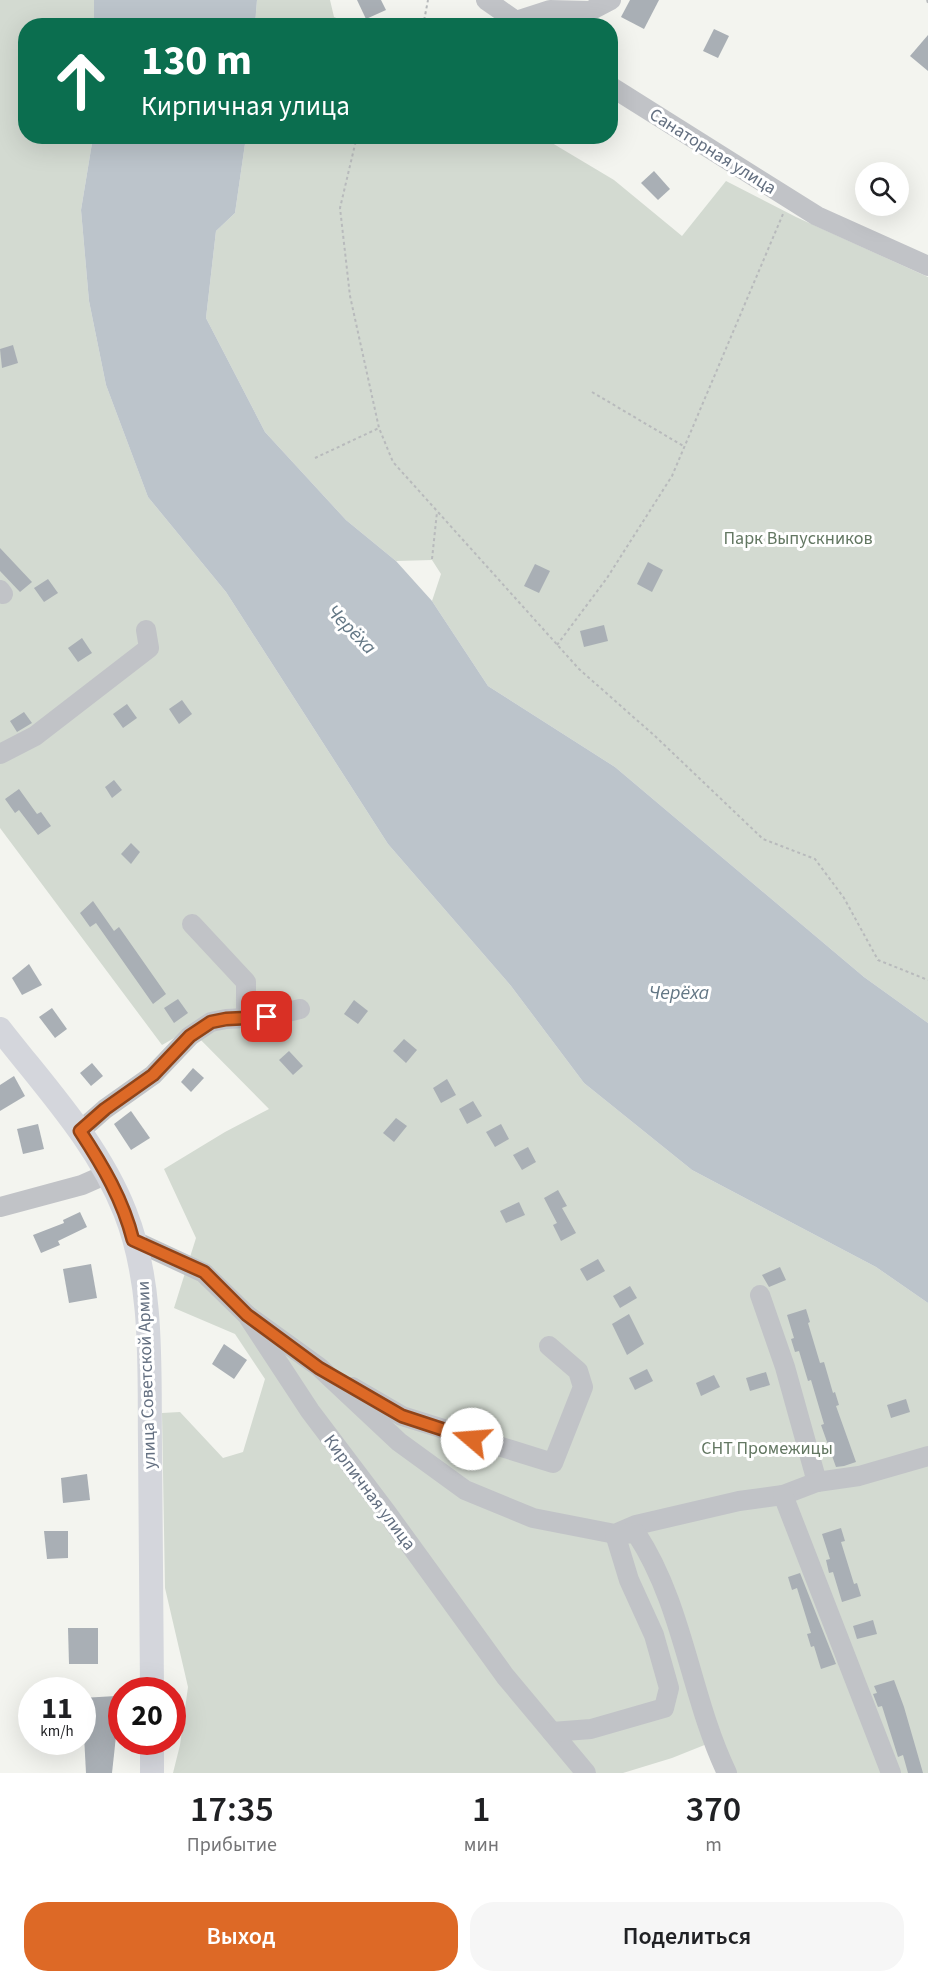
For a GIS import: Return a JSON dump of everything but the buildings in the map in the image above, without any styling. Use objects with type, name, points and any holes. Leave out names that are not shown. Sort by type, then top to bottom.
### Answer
[{"type":"main road","name":"улица Советской Армии","points":[[0,1029],[80,1131],[107,1174],[126,1214],[144,1281],[149,1364],[152,1677]]},
{"type":"main road","points":[[152,1755],[152,1773]]},
{"type":"street","points":[[486,0],[513,18]]},
{"type":"street","points":[[532,18],[550,10],[590,11],[611,0]]},
{"type":"street","name":"Санаторная улица","points":[[618,91],[817,216],[928,266]]},
{"type":"street","points":[[0,754],[35,736],[149,648],[146,630]]},
{"type":"street","points":[[192,924],[246,982],[246,1018]]},
{"type":"street","points":[[80,1131],[105,1109],[153,1075],[173,1052],[211,1022],[267,1017],[300,1009]]},
{"type":"street","points":[[0,1207],[82,1185],[107,1174]]},
{"type":"street","name":"Кирпичная улица","points":[[133,1240],[204,1272],[247,1315],[310,1412],[505,1676],[586,1773]]},
{"type":"street","points":[[760,1295],[788,1378],[817,1482]]},
{"type":"street","points":[[247,1315],[319,1368],[402,1416],[553,1463],[584,1387],[578,1371],[549,1346]]},
{"type":"street","points":[[319,1368],[399,1442],[465,1490],[533,1518],[615,1534],[636,1533],[650,1554],[681,1632],[718,1753],[727,1773]]},
{"type":"street","points":[[615,1534],[648,1522],[739,1501],[783,1495],[817,1482],[858,1476],[928,1456]]},
{"type":"street","points":[[783,1495],[891,1773]]},
{"type":"street","points":[[552,1732],[591,1729],[664,1708],[669,1688],[654,1635],[629,1580],[615,1534]]},
{"type":"path","points":[[425,18],[428,0]]},
{"type":"path","points":[[355,144],[340,208],[350,296],[379,428],[393,462],[579,669],[656,737],[763,839],[815,859],[844,898],[878,960],[928,980]]},
{"type":"path","points":[[557,645],[607,578],[672,476],[789,199]]},
{"type":"path","points":[[592,392],[685,447]]},
{"type":"path","points":[[315,459],[379,428]]},
{"type":"path","points":[[432,559],[437,512]]},
{"type":"green space","name":"СНТ Промежицы","points":[[0,0],[94,0],[94,18],[18,18],[18,144],[92,144],[81,210],[89,301],[106,385],[148,497],[226,592],[388,844],[511,986],[584,1083],[692,1170],[876,1267],[928,1303],[928,1773],[721,1773],[707,1744],[672,1758],[623,1773],[173,1773],[178,1755],[186,1755],[188,1687],[165,1588],[162,1413],[180,1412],[223,1458],[243,1452],[265,1379],[235,1334],[174,1308],[196,1238],[164,1169],[225,1132],[269,1109],[190,1029],[162,1045],[0,828]]},
{"type":"green space","points":[[257,0],[330,0],[336,18],[256,18]]},
{"type":"green space","name":"Парк Выпускников","points":[[245,144],[554,144],[614,180],[682,236],[726,181],[796,217],[928,277],[928,1023],[864,977],[615,767],[488,686],[432,601],[441,574],[432,560],[396,561],[346,520],[265,432],[206,318],[216,231],[235,213]]},
{"type":"water","points":[[94,0],[257,0],[256,18],[94,18]]},
{"type":"water","name":"Черёха","points":[[92,144],[245,144],[235,213],[216,231],[206,318],[265,432],[346,520],[396,561],[432,601],[488,686],[615,767],[864,977],[928,1023],[928,1303],[876,1267],[692,1170],[584,1083],[511,986],[388,844],[226,592],[148,497],[106,385],[89,301],[81,210]]},
{"type":"route","points":[[267,1017],[211,1022],[190,1036],[153,1075],[105,1109],[80,1131],[111,1181],[126,1214],[133,1240],[204,1272],[247,1315],[319,1368],[402,1416],[472,1439]]}]
